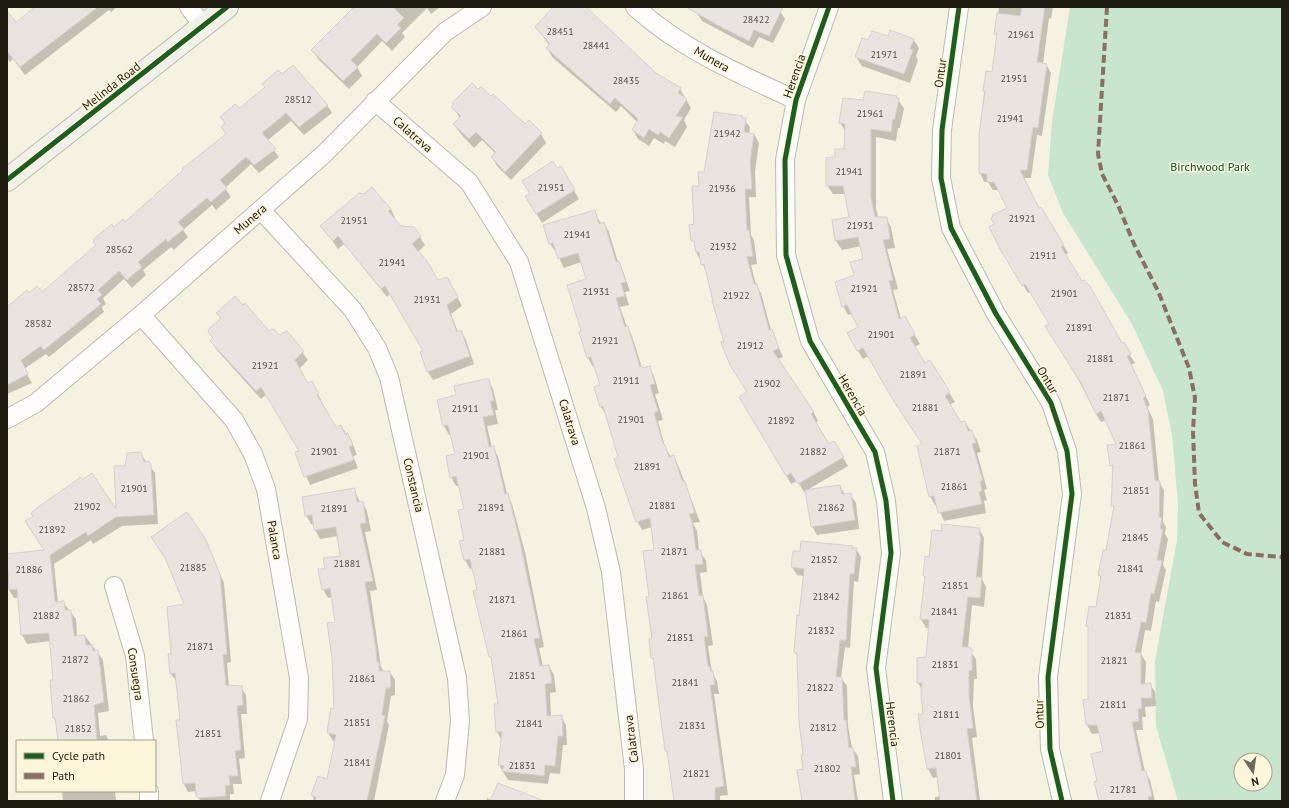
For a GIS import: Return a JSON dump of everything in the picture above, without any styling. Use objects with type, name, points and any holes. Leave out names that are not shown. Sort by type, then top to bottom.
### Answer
[{"type":"main road","name":"Melinda Road","points":[[7,180],[227,7]]},
{"type":"street","points":[[189,7],[203,26]]},
{"type":"street","name":"Munera","points":[[7,419],[36,402],[141,315],[324,154],[445,32],[482,7]]},
{"type":"street","name":"Munera","points":[[634,7],[652,22],[720,65],[796,100]]},
{"type":"street","name":"Herencia","points":[[829,7],[796,100],[785,160],[786,254],[810,341],[875,452],[886,501],[891,553],[876,668],[893,801]]},
{"type":"street","name":"Ontur","points":[[956,8],[942,130],[941,178],[951,228],[996,314],[1051,403],[1067,451],[1072,494],[1048,677],[1050,749],[1062,801]]},
{"type":"street","name":"Calatrava","points":[[375,102],[469,182],[519,262],[596,508],[611,572],[634,769],[634,801]]},
{"type":"street","name":"Constancia","points":[[261,210],[352,310],[377,348],[389,377],[458,678],[460,721],[455,775],[445,801]]},
{"type":"street","name":"Palanca","points":[[141,315],[234,420],[253,454],[266,489],[299,678],[298,719],[270,801]]},
{"type":"street","name":"Consuegra","points":[[114,586],[135,656],[144,740]]},
{"type":"green space","name":"Birchwood Park","points":[[1070,7],[1282,7],[1282,801],[1178,801],[1156,726],[1155,661],[1177,540],[1178,504],[1172,435],[1163,391],[1132,324],[1063,213],[1048,175],[1052,121]]},
{"type":"building","points":[[35,7],[98,7],[20,67],[7,51],[7,11],[16,22]]},
{"type":"building","points":[[354,7],[393,7],[404,18],[397,25],[401,28],[386,43],[377,34],[351,60],[358,67],[343,81],[311,50]]},
{"type":"building","points":[[553,7],[586,7],[656,73],[681,88],[678,93],[687,99],[676,116],[683,117],[669,138],[660,132],[658,135],[649,129],[644,138],[632,130],[638,119],[615,98],[610,104],[546,48],[550,44],[535,27]]},
{"type":"building","points":[[686,7],[783,7],[769,36],[754,30],[749,41]]},
{"type":"building","points":[[1022,7],[1045,7],[1037,62],[1047,64],[1038,128],[1033,127],[1027,170],[1020,170],[1039,208],[1041,207],[1064,245],[1061,247],[1082,281],[1084,280],[1090,286],[1122,343],[1124,342],[1131,354],[1127,356],[1146,396],[1143,398],[1148,410],[1155,480],[1160,481],[1159,517],[1162,518],[1160,529],[1163,529],[1157,560],[1162,561],[1154,594],[1151,593],[1146,623],[1141,622],[1135,652],[1141,653],[1141,684],[1151,683],[1152,698],[1141,698],[1142,708],[1138,709],[1139,721],[1132,722],[1142,771],[1146,771],[1152,796],[1148,797],[1149,801],[1099,801],[1094,782],[1097,781],[1091,754],[1103,751],[1097,725],[1086,725],[1083,700],[1088,699],[1088,626],[1086,626],[1089,606],[1096,607],[1101,576],[1098,575],[1103,550],[1106,550],[1114,506],[1111,506],[1113,465],[1110,466],[1107,445],[1116,444],[1101,411],[1096,414],[1081,383],[1045,326],[1049,324],[1025,284],[1022,286],[1000,249],[989,227],[994,224],[991,218],[993,217],[992,215],[1007,208],[994,182],[987,182],[987,174],[979,173],[979,134],[985,91],[983,91],[986,71],[992,72],[997,34],[994,34],[997,13],[1020,16]]},
{"type":"building","points":[[890,30],[914,39],[910,49],[913,50],[904,74],[855,57],[862,38],[868,40],[872,31],[888,36]]},
{"type":"building","points":[[293,65],[328,105],[299,127],[286,113],[262,133],[276,149],[254,165],[246,157],[220,180],[227,188],[211,202],[207,198],[178,222],[184,229],[168,242],[166,239],[138,262],[142,267],[127,280],[119,271],[98,290],[102,295],[97,299],[101,304],[44,350],[41,346],[21,360],[28,374],[7,385],[7,307],[27,290],[29,293],[37,286],[42,292],[96,245],[93,241],[96,237],[112,224],[114,227],[123,219],[125,222],[183,170],[182,169],[226,134],[221,127],[225,123],[220,117],[235,104],[240,108],[265,87],[262,84],[278,70],[282,74]]},
{"type":"building","points":[[472,83],[478,89],[481,87],[491,96],[493,94],[525,124],[529,120],[542,133],[505,172],[491,157],[496,152],[476,132],[469,139],[453,124],[461,116],[451,107],[454,104],[452,103]]},
{"type":"building","points":[[865,91],[897,96],[896,98],[899,98],[891,132],[871,129],[871,198],[875,217],[887,217],[890,239],[883,240],[893,280],[889,281],[899,319],[905,316],[915,334],[910,338],[925,363],[930,360],[950,392],[945,396],[961,422],[965,421],[968,431],[972,430],[976,443],[972,444],[983,481],[980,481],[982,491],[979,492],[982,504],[938,513],[934,496],[929,497],[917,446],[922,444],[893,400],[863,348],[857,351],[847,333],[858,327],[847,305],[842,307],[835,282],[854,275],[850,262],[863,259],[858,237],[835,241],[832,220],[849,217],[843,186],[826,186],[826,158],[835,157],[835,149],[844,149],[845,124],[839,123],[843,98],[863,100]]},
{"type":"building","points":[[714,112],[743,116],[742,118],[746,118],[744,132],[754,134],[750,162],[752,189],[745,189],[747,230],[749,230],[753,256],[747,257],[754,284],[757,284],[769,330],[772,329],[779,348],[773,351],[814,412],[811,414],[829,444],[834,441],[844,457],[798,484],[791,473],[786,476],[739,397],[747,392],[730,365],[725,353],[721,342],[724,342],[712,301],[704,264],[701,265],[699,252],[696,252],[694,241],[691,241],[689,225],[694,224],[692,186],[699,186],[698,172],[704,172]]},
{"type":"building","points":[[553,161],[557,168],[561,166],[575,190],[536,214],[525,196],[530,194],[522,181]]},
{"type":"building","points":[[372,187],[391,209],[388,211],[401,226],[414,227],[421,236],[412,244],[427,261],[438,280],[447,277],[458,297],[447,305],[457,332],[461,330],[470,356],[427,372],[420,352],[423,351],[385,286],[381,289],[338,236],[333,241],[320,226],[359,193],[364,194]]},
{"type":"building","points":[[595,210],[599,224],[604,222],[616,262],[619,261],[626,282],[621,283],[625,296],[616,298],[625,327],[628,326],[640,367],[642,366],[643,368],[650,366],[655,384],[650,385],[658,411],[654,413],[663,443],[669,457],[674,455],[682,481],[685,481],[695,513],[689,514],[692,521],[696,550],[701,550],[703,564],[695,565],[699,596],[703,595],[708,636],[704,637],[708,667],[710,666],[710,671],[713,671],[715,685],[710,685],[724,786],[715,788],[715,801],[674,801],[667,751],[665,751],[653,658],[651,658],[649,639],[652,638],[646,597],[649,596],[643,551],[654,550],[650,518],[636,522],[614,459],[618,457],[603,406],[600,407],[594,387],[600,385],[591,357],[587,358],[579,332],[581,331],[567,285],[586,279],[578,253],[558,259],[553,243],[549,244],[543,225]]},
{"type":"building","points":[[235,296],[243,305],[245,303],[269,331],[274,329],[279,335],[287,331],[304,351],[295,360],[308,383],[312,381],[319,394],[317,395],[336,427],[341,425],[345,434],[348,433],[353,446],[349,447],[354,460],[304,477],[295,452],[299,451],[261,387],[256,391],[210,341],[213,338],[208,332],[209,329],[221,318],[216,313]]},
{"type":"building","points":[[489,379],[494,401],[490,401],[494,415],[483,417],[489,447],[494,446],[505,494],[508,493],[520,542],[540,638],[534,639],[540,666],[549,665],[552,683],[545,684],[547,716],[562,715],[563,736],[558,736],[555,766],[545,765],[544,776],[502,771],[504,766],[498,765],[502,732],[496,732],[494,704],[498,704],[491,657],[489,657],[473,591],[477,590],[470,559],[464,560],[459,541],[464,540],[458,510],[464,509],[456,476],[450,478],[446,456],[455,454],[448,425],[443,426],[437,400],[456,395],[454,386]]},
{"type":"building","points":[[141,452],[144,462],[149,461],[151,464],[154,515],[116,517],[88,536],[86,532],[50,555],[55,602],[64,601],[65,610],[71,610],[74,636],[85,635],[86,645],[92,645],[93,651],[98,650],[104,702],[94,705],[97,740],[58,740],[55,718],[53,718],[50,680],[53,680],[49,633],[21,635],[17,589],[9,590],[7,554],[44,550],[25,521],[33,516],[31,513],[41,505],[81,477],[83,480],[92,473],[116,509],[114,466],[125,466],[127,453]]},
{"type":"building","points":[[840,485],[842,494],[851,493],[855,520],[811,527],[805,490]]},
{"type":"building","points":[[355,488],[357,502],[363,501],[366,523],[360,524],[373,581],[365,582],[377,662],[379,662],[379,671],[390,671],[391,685],[390,688],[386,688],[382,715],[385,716],[367,801],[315,801],[316,797],[311,795],[318,776],[327,779],[336,735],[327,733],[331,708],[334,709],[332,658],[327,623],[335,622],[330,588],[322,590],[318,569],[325,569],[323,558],[340,556],[336,527],[314,530],[312,515],[305,516],[302,497]]},
{"type":"building","points":[[187,512],[205,538],[220,574],[227,654],[223,655],[226,685],[242,686],[243,705],[237,706],[241,750],[235,751],[238,776],[229,776],[230,785],[225,786],[226,796],[198,798],[196,796],[195,783],[183,784],[176,720],[180,720],[175,673],[170,674],[168,654],[171,654],[167,607],[184,604],[165,558],[151,537]]},
{"type":"building","points":[[941,524],[980,528],[979,536],[981,536],[976,577],[982,577],[980,598],[968,597],[962,647],[970,647],[970,649],[972,649],[972,670],[969,671],[969,696],[973,728],[967,729],[977,801],[940,801],[936,768],[927,769],[918,714],[923,714],[921,693],[922,683],[917,683],[917,658],[926,657],[929,620],[920,619],[925,576],[923,576],[925,556],[929,557],[932,530],[942,531]]},
{"type":"building","points":[[801,541],[853,546],[852,548],[857,548],[854,574],[850,574],[846,640],[840,640],[836,677],[842,677],[844,720],[846,720],[849,748],[853,747],[856,767],[851,767],[855,801],[802,801],[797,770],[803,769],[801,755],[803,755],[799,721],[797,653],[794,652],[797,615],[799,616],[804,569],[791,567],[793,551],[800,551]]},
{"type":"building","points":[[498,783],[542,800],[542,801],[490,801]]},
{"type":"marked path","points":[[1107,7],[1098,154],[1102,174],[1118,205],[1134,244],[1158,291],[1189,368],[1195,398],[1193,431],[1195,484],[1199,513],[1222,542],[1247,554],[1282,557]]},
{"type":"cycle path","points":[[7,180],[227,7]]},
{"type":"cycle path","points":[[829,7],[796,100],[785,160],[786,255],[810,341],[875,452],[886,501],[891,553],[876,668],[893,801]]},
{"type":"cycle path","points":[[959,7],[942,130],[941,178],[951,228],[996,314],[1051,403],[1067,451],[1072,494],[1048,677],[1050,749],[1062,801]]}]
